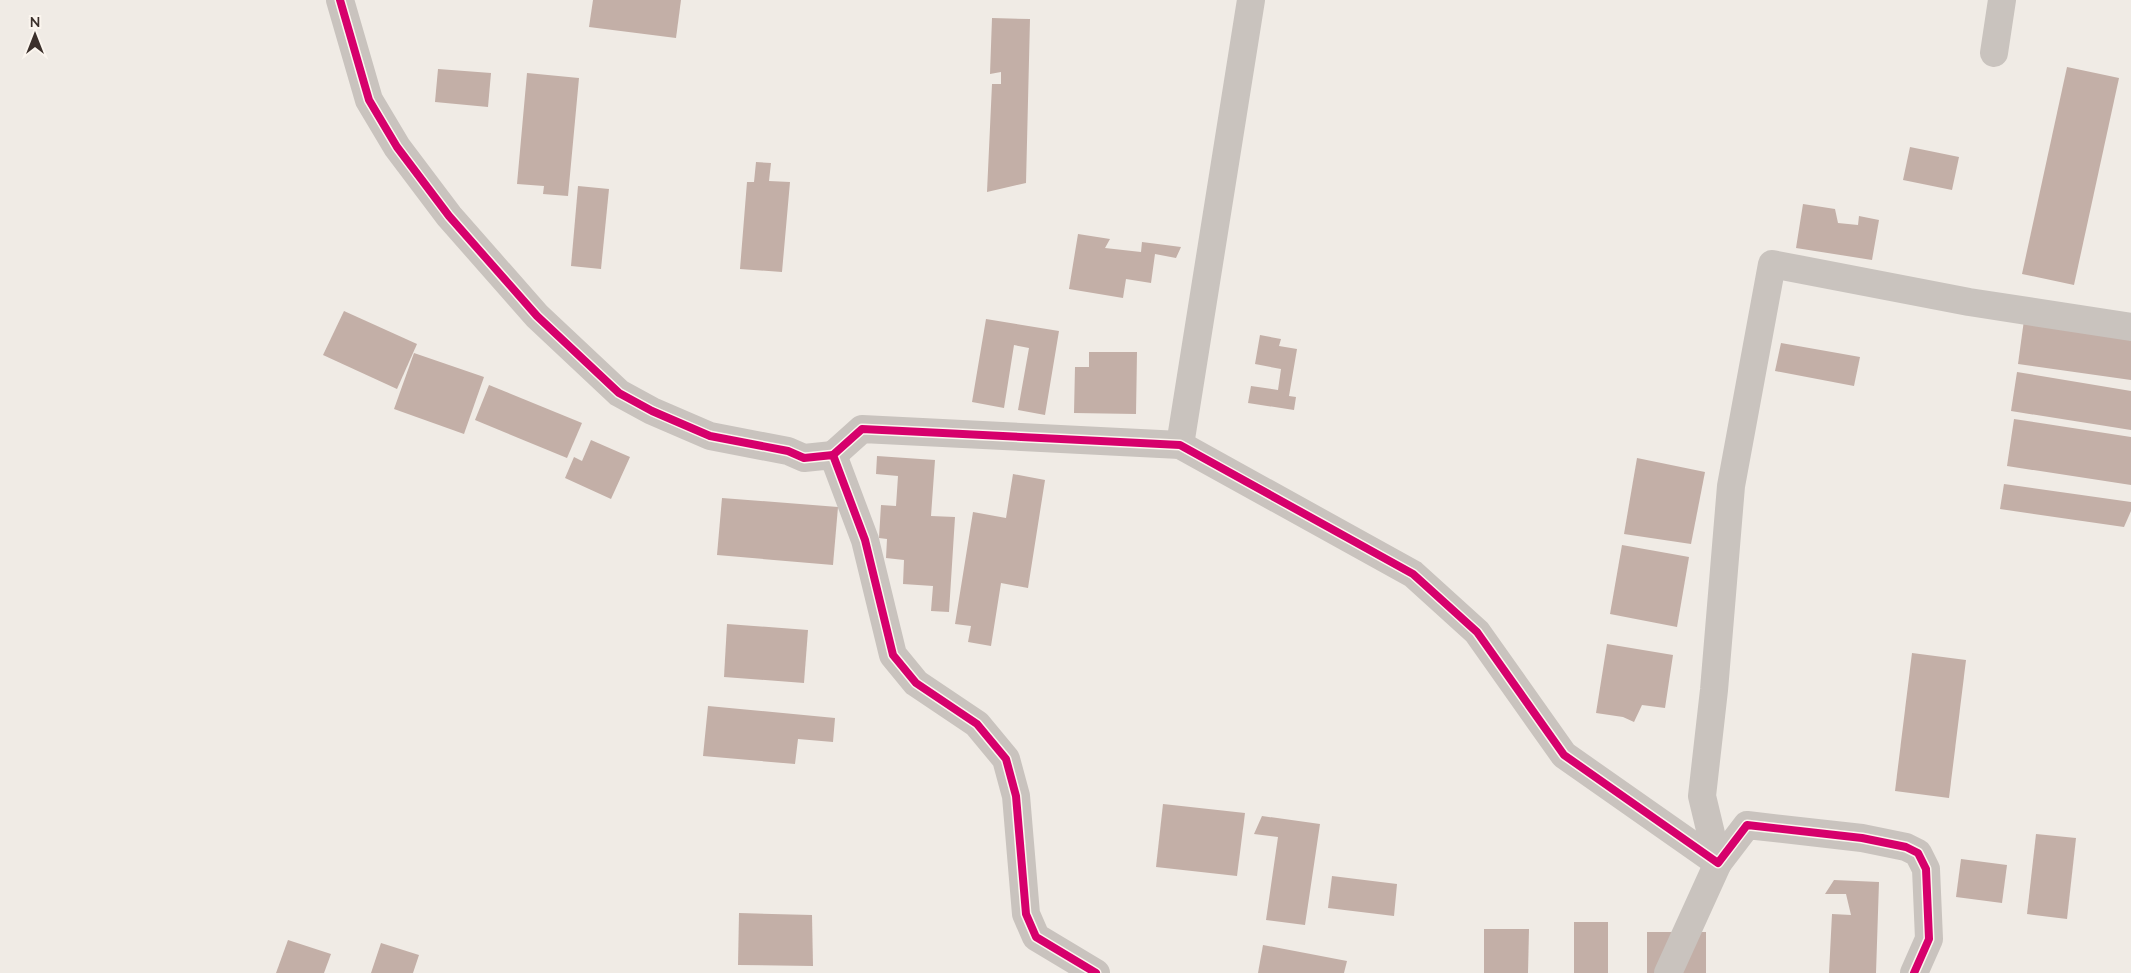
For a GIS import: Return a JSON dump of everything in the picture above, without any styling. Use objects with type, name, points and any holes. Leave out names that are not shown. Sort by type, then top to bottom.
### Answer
[{"type":"street","points":[[340,0],[369,100],[397,147],[449,216],[536,316],[619,393],[652,411],[710,436],[788,451],[804,458],[832,455],[862,430],[1180,445],[1413,574],[1477,632],[1564,755],[1718,863]]},
{"type":"street","points":[[1180,445],[1251,0]]},
{"type":"street","points":[[1994,53],[2002,0]]},
{"type":"street","points":[[1718,863],[1702,796],[1714,690],[1732,486],[1772,264],[1970,302],[2131,327]]},
{"type":"street","points":[[832,455],[865,540],[893,655],[916,683],[977,724],[1006,759],[1016,796],[1026,914],[1036,937],[1096,973]]},
{"type":"street","points":[[1668,973],[1718,863],[1747,825],[1862,838],[1906,847],[1918,853],[1926,869],[1929,939],[1914,973]]},
{"type":"building","points":[[593,0],[681,0],[676,38],[589,27]]},
{"type":"building","points":[[992,18],[1030,19],[1026,183],[987,192],[992,84],[1001,84],[1001,72],[990,74]]},
{"type":"building","points":[[2067,67],[2119,78],[2074,285],[2022,274]]},
{"type":"building","points":[[438,69],[491,73],[488,107],[435,102]]},
{"type":"building","points":[[527,73],[579,78],[568,196],[543,194],[544,186],[517,184]]},
{"type":"building","points":[[1910,147],[1959,157],[1952,190],[1903,180]]},
{"type":"building","points":[[756,162],[771,163],[769,181],[790,182],[782,272],[740,269],[747,182],[754,182]]},
{"type":"building","points":[[578,186],[609,189],[601,269],[571,266]]},
{"type":"building","points":[[1803,204],[1835,209],[1838,223],[1858,225],[1859,216],[1879,220],[1872,260],[1796,248]]},
{"type":"building","points":[[1078,234],[1110,239],[1105,248],[1141,252],[1142,242],[1181,247],[1176,258],[1155,254],[1151,283],[1126,279],[1123,298],[1069,289]]},
{"type":"building","points":[[344,311],[417,344],[397,389],[323,355]]},
{"type":"building","points":[[986,319],[1059,331],[1045,415],[1018,410],[1029,348],[1014,345],[1004,408],[972,402]]},
{"type":"building","points":[[2024,320],[2131,335],[2131,380],[2018,364]]},
{"type":"building","points":[[1260,335],[1281,339],[1279,346],[1297,349],[1289,396],[1296,397],[1294,410],[1248,403],[1251,386],[1278,390],[1281,369],[1255,364]]},
{"type":"building","points":[[1781,343],[1860,357],[1854,386],[1775,371]]},
{"type":"building","points":[[1089,352],[1137,352],[1136,414],[1074,413],[1075,367],[1089,367]]},
{"type":"building","points":[[414,353],[484,377],[464,434],[394,409]]},
{"type":"building","points":[[2017,372],[2131,391],[2131,430],[2011,411]]},
{"type":"building","points":[[489,385],[582,423],[567,458],[475,420]]},
{"type":"building","points":[[2014,419],[2131,437],[2131,485],[2007,466]]},
{"type":"building","points":[[591,440],[630,457],[611,499],[565,478],[574,457],[582,461]]},
{"type":"building","points":[[877,456],[935,460],[931,516],[955,517],[949,612],[931,611],[933,586],[903,584],[904,560],[886,558],[887,539],[879,538],[881,505],[896,506],[898,476],[876,474]]},
{"type":"building","points":[[1637,458],[1705,472],[1691,544],[1624,534]]},
{"type":"building","points":[[1013,474],[1045,480],[1028,588],[1001,583],[991,646],[968,642],[971,626],[955,624],[973,512],[1006,518]]},
{"type":"building","points":[[2004,484],[2131,502],[2131,511],[2124,527],[2000,509]]},
{"type":"building","points":[[722,498],[838,507],[833,565],[717,555]]},
{"type":"building","points":[[1622,545],[1689,557],[1677,627],[1610,614]]},
{"type":"building","points":[[727,624],[808,630],[804,683],[724,677]]},
{"type":"building","points":[[1607,644],[1673,655],[1665,708],[1642,705],[1634,722],[1623,717],[1596,713]]},
{"type":"building","points":[[1912,653],[1966,660],[1949,798],[1895,791]]},
{"type":"building","points":[[708,706],[835,718],[833,742],[798,739],[795,764],[703,756]]},
{"type":"building","points":[[1163,804],[1245,813],[1237,876],[1156,867]]},
{"type":"building","points":[[1262,816],[1320,824],[1305,925],[1266,920],[1278,837],[1254,834]]},
{"type":"building","points":[[2036,834],[2076,838],[2067,919],[2027,914]]},
{"type":"building","points":[[1961,859],[2007,865],[2002,903],[1956,897]]},
{"type":"building","points":[[1332,876],[1397,884],[1394,916],[1328,908]]},
{"type":"building","points":[[1834,880],[1879,882],[1876,973],[1829,973],[1832,914],[1851,915],[1846,894],[1825,894]]},
{"type":"building","points":[[739,913],[812,915],[813,966],[738,965]]},
{"type":"building","points":[[1574,922],[1608,922],[1608,973],[1574,973]]},
{"type":"building","points":[[1484,929],[1529,929],[1528,973],[1484,973]]},
{"type":"building","points":[[1647,932],[1706,932],[1706,973],[1647,973]]},
{"type":"building","points":[[288,940],[331,954],[324,973],[276,973]]},
{"type":"building","points":[[381,943],[419,955],[413,973],[371,973]]},
{"type":"building","points":[[1263,945],[1347,961],[1344,973],[1258,973]]},
{"type":"cycle path","points":[[340,0],[369,100],[397,147],[449,216],[537,316],[619,393],[652,411],[710,436],[788,451],[804,458],[833,455],[865,540],[893,655],[916,683],[977,724],[1006,759],[1016,796],[1026,914],[1036,937],[1096,973]]},
{"type":"cycle path","points":[[833,455],[862,429],[1180,445],[1413,574],[1477,632],[1564,755],[1718,863],[1747,825],[1862,838],[1906,847],[1918,853],[1926,869],[1929,939],[1914,973]]}]
